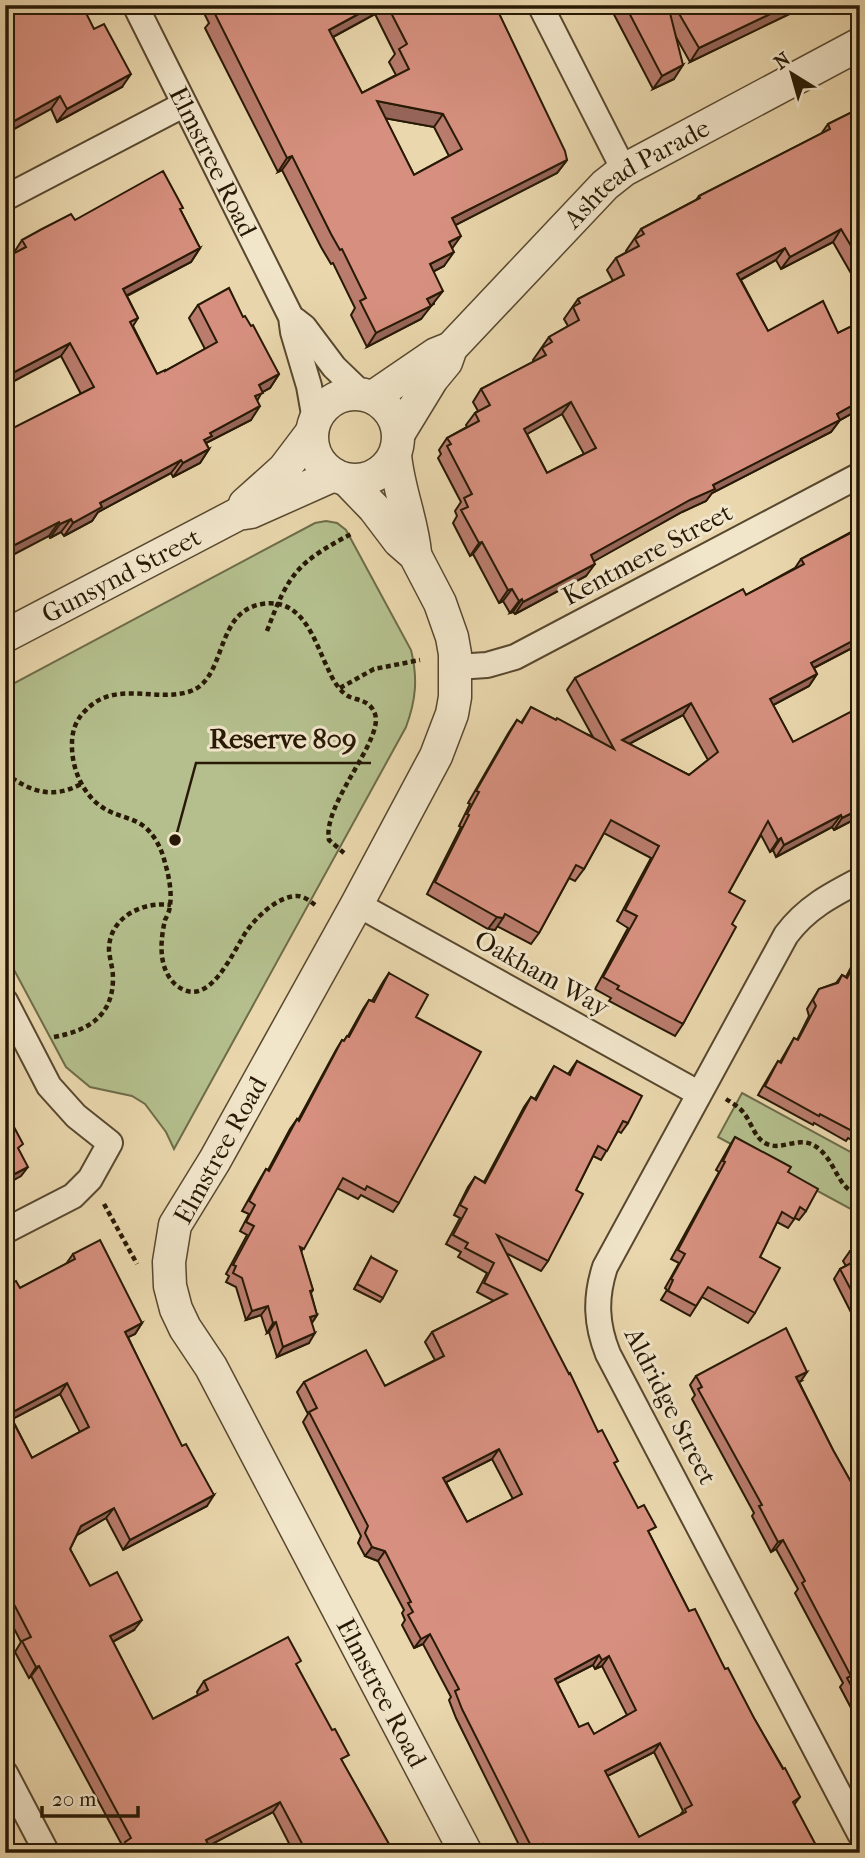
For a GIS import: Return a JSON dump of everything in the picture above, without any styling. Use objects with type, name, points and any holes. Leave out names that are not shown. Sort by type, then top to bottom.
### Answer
[{"type":"street","name":"Elmstree Road","points":[[135,5],[292,317],[304,327],[334,367],[368,395]]},
{"type":"street","points":[[540,5],[624,170]]},
{"type":"street","name":"Ashtead Parade","points":[[397,444],[432,379],[446,362],[451,348],[605,184],[624,170],[860,44]]},
{"type":"street","points":[[5,198],[183,105]]},
{"type":"street","name":"Elmstree Road","points":[[292,317],[293,332],[309,386],[313,426]]},
{"type":"street","name":"Ashtead Parade","points":[[368,395],[436,354],[451,348]]},
{"type":"street","points":[[368,395],[391,411],[397,444],[388,465],[370,478],[341,477],[324,467],[316,457],[312,445],[313,426],[329,402],[339,396],[368,395]]},
{"type":"street","name":"Gunsynd Street","points":[[238,514],[246,502],[284,469],[313,426]]},
{"type":"street","name":"Elmstree Road","points":[[397,444],[397,481],[413,534],[415,555],[452,637],[456,667],[452,714],[436,756],[357,904],[215,1160],[175,1225],[169,1262],[170,1286],[185,1328],[211,1367],[466,1853]]},
{"type":"street","name":"Kentmere Street","points":[[456,667],[487,666],[515,657],[860,475]]},
{"type":"street","name":"Elmstree Road","points":[[341,477],[374,508],[399,541],[415,555]]},
{"type":"street","name":"Gunsynd Street","points":[[5,636],[238,514],[251,512],[341,477]]},
{"type":"street","name":"Aldridge Street","points":[[860,880],[813,905],[795,922],[698,1093],[605,1267],[597,1294],[601,1336],[621,1379],[860,1835]]},
{"type":"street","name":"Oakham Way","points":[[357,904],[698,1093]]},
{"type":"street","points":[[5,1000],[49,1086],[76,1115],[110,1143],[90,1179],[73,1196],[5,1231]]},
{"type":"street","points":[[5,1773],[47,1853]]},
{"type":"path","points":[[267,631],[285,587],[301,565],[313,555],[357,531]]},
{"type":"path","points":[[315,905],[307,898],[298,896],[269,909],[246,931],[232,960],[220,974],[200,990],[180,988],[167,974],[161,952],[165,920],[171,905],[165,862],[154,838],[134,820],[99,806],[81,784],[72,742],[78,719],[91,705],[111,695],[177,694],[197,689],[206,680],[232,624],[240,615],[258,605],[277,604],[293,611],[309,626],[332,677],[340,688],[351,697],[367,702],[377,718],[372,736],[329,820],[329,840],[344,853]]},
{"type":"path","points":[[340,688],[374,669],[420,660]]},
{"type":"path","points":[[5,773],[22,785],[42,793],[64,791],[81,784]]},
{"type":"path","points":[[28,1045],[39,1040],[79,1032],[97,1020],[110,999],[113,974],[109,952],[115,929],[122,919],[140,908],[151,904],[171,905]]},
{"type":"path","points":[[698,1093],[715,1094],[732,1103],[744,1112],[766,1144],[776,1146],[802,1141],[815,1146],[825,1155],[848,1190],[860,1195]]},
{"type":"path","points":[[90,1179],[147,1282],[170,1286]]},
{"type":"green space","points":[[315,523],[337,523],[346,530],[411,650],[415,670],[412,708],[406,727],[174,1149],[166,1132],[145,1104],[132,1096],[90,1087],[66,1067],[5,953],[5,688]]},
{"type":"green space","points":[[742,1093],[860,1157],[860,1214],[718,1137]]},
{"type":"building","points":[[5,5],[82,5],[94,29],[104,24],[131,74],[67,109],[60,96],[5,126]]},
{"type":"building","points":[[216,5],[375,5],[329,30],[362,93],[409,69],[399,49],[407,44],[387,5],[495,5],[567,160],[452,218],[461,236],[449,242],[454,252],[430,264],[443,291],[427,299],[431,306],[376,333],[360,301],[366,298],[292,156],[287,158],[215,14],[219,12]],"holes":[[[377,101],[443,114],[462,149],[414,175]]]},
{"type":"building","points":[[625,5],[668,5],[683,65],[662,76]]},
{"type":"building","points":[[674,5],[789,5],[699,48]]},
{"type":"building","points":[[860,108],[860,261],[841,229],[790,257],[785,248],[737,274],[768,331],[823,301],[838,333],[860,322],[860,401],[837,414],[840,420],[713,485],[715,489],[591,555],[595,564],[523,602],[522,599],[519,601],[512,589],[508,590],[461,510],[468,507],[464,498],[472,494],[447,446],[451,444],[447,438],[479,421],[475,413],[490,405],[481,389],[546,355],[542,348],[552,342],[549,337],[579,320],[573,307],[580,303],[578,299],[624,275],[616,258],[639,246],[635,239],[644,234],[641,229],[830,129],[828,124]],"holes":[[[571,402],[596,448],[547,473],[524,429]]]},
{"type":"building","points":[[163,171],[200,248],[123,289],[138,318],[130,322],[157,374],[217,342],[198,305],[229,288],[243,317],[253,325],[279,374],[259,385],[263,393],[255,396],[260,406],[210,433],[212,436],[204,440],[209,449],[183,463],[181,460],[100,503],[102,507],[73,523],[71,519],[60,524],[59,522],[5,550],[5,432],[94,387],[70,343],[5,377],[5,258],[26,247],[22,240],[71,214],[75,220]]},
{"type":"building","points":[[860,528],[860,637],[811,663],[817,674],[770,699],[793,742],[854,710],[860,719],[860,809],[842,818],[841,815],[784,845],[781,838],[778,840],[768,821],[729,892],[745,901],[732,924],[736,927],[683,1024],[617,989],[619,986],[603,977],[637,916],[625,910],[659,846],[611,820],[584,869],[576,865],[539,933],[505,914],[503,918],[497,917],[435,882],[469,815],[467,814],[479,792],[476,791],[517,720],[522,723],[531,707],[614,749],[575,678],[743,589],[746,595],[804,564],[801,559]],"holes":[[[691,703],[718,752],[689,775],[622,740]]]},
{"type":"building","points":[[860,954],[860,1131],[854,1128],[852,1131],[765,1086],[794,1038],[798,1040],[816,1006],[813,1000],[819,989],[838,983],[842,975],[847,978]]},
{"type":"building","points":[[389,973],[428,995],[416,1017],[481,1052],[399,1203],[367,1186],[365,1190],[343,1178],[304,1249],[300,1247],[313,1290],[310,1291],[317,1315],[310,1317],[315,1333],[283,1347],[268,1306],[252,1311],[242,1278],[233,1273],[236,1266],[233,1265],[254,1226],[246,1222],[255,1205],[249,1201],[266,1169],[269,1171],[297,1119],[299,1121],[342,1040],[349,1037],[369,1000],[374,1002]]},
{"type":"building","points":[[577,1061],[642,1096],[628,1123],[623,1121],[607,1151],[598,1146],[576,1190],[583,1194],[548,1261],[497,1235],[598,1432],[602,1430],[618,1461],[614,1463],[638,1508],[644,1505],[656,1527],[648,1531],[689,1611],[695,1609],[725,1669],[728,1668],[783,1769],[785,1768],[800,1797],[793,1802],[820,1853],[548,1853],[543,1844],[533,1850],[462,1709],[455,1691],[459,1689],[430,1634],[421,1639],[408,1615],[413,1612],[408,1603],[411,1602],[385,1551],[372,1547],[365,1533],[368,1526],[309,1412],[317,1408],[304,1382],[366,1350],[385,1386],[444,1356],[432,1332],[507,1294],[484,1283],[494,1263],[465,1248],[468,1243],[453,1235],[467,1209],[460,1205],[475,1177],[485,1183],[531,1097],[536,1100],[554,1066],[570,1075]],"holes":[[[499,1449],[522,1494],[467,1522],[443,1478]],[[599,1655],[602,1660],[609,1656],[636,1710],[594,1734],[588,1723],[579,1727],[555,1679]],[[660,1743],[692,1805],[685,1809],[686,1812],[639,1837],[605,1771]]]},
{"type":"building","points":[[5,1110],[23,1144],[18,1148],[28,1167],[5,1179]]},
{"type":"building","points":[[735,1137],[791,1167],[788,1172],[818,1189],[806,1211],[800,1207],[794,1219],[782,1212],[760,1257],[780,1268],[755,1313],[708,1287],[696,1306],[668,1291],[673,1280],[671,1279],[685,1254],[678,1250],[725,1162],[723,1161]]},
{"type":"building","points":[[100,1240],[142,1323],[125,1332],[182,1446],[186,1444],[214,1495],[130,1540],[114,1508],[81,1526],[70,1549],[90,1586],[117,1572],[142,1620],[110,1636],[153,1719],[208,1690],[204,1681],[288,1637],[301,1661],[296,1664],[332,1730],[335,1729],[349,1755],[341,1759],[394,1853],[307,1853],[280,1802],[206,1840],[212,1853],[131,1853],[125,1842],[131,1838],[39,1666],[36,1667],[22,1641],[31,1637],[5,1587],[5,1286],[16,1281],[20,1288],[75,1259],[73,1254]],"holes":[[[67,1383],[89,1427],[32,1458],[9,1414]]]},
{"type":"building","points":[[860,1246],[860,1307],[840,1269],[855,1261],[850,1251]]},
{"type":"building","points":[[371,1257],[397,1271],[383,1298],[357,1284]]},
{"type":"building","points":[[786,1328],[807,1372],[796,1377],[860,1498],[860,1702],[847,1678],[851,1676],[802,1583],[805,1581],[783,1540],[778,1542],[759,1506],[762,1505],[698,1389],[702,1387],[696,1376]]},
{"type":"building","points":[[836,1847],[839,1853],[825,1853]]},
{"type":"place","name":"Reserve 809","points":[[175,840]]}]
